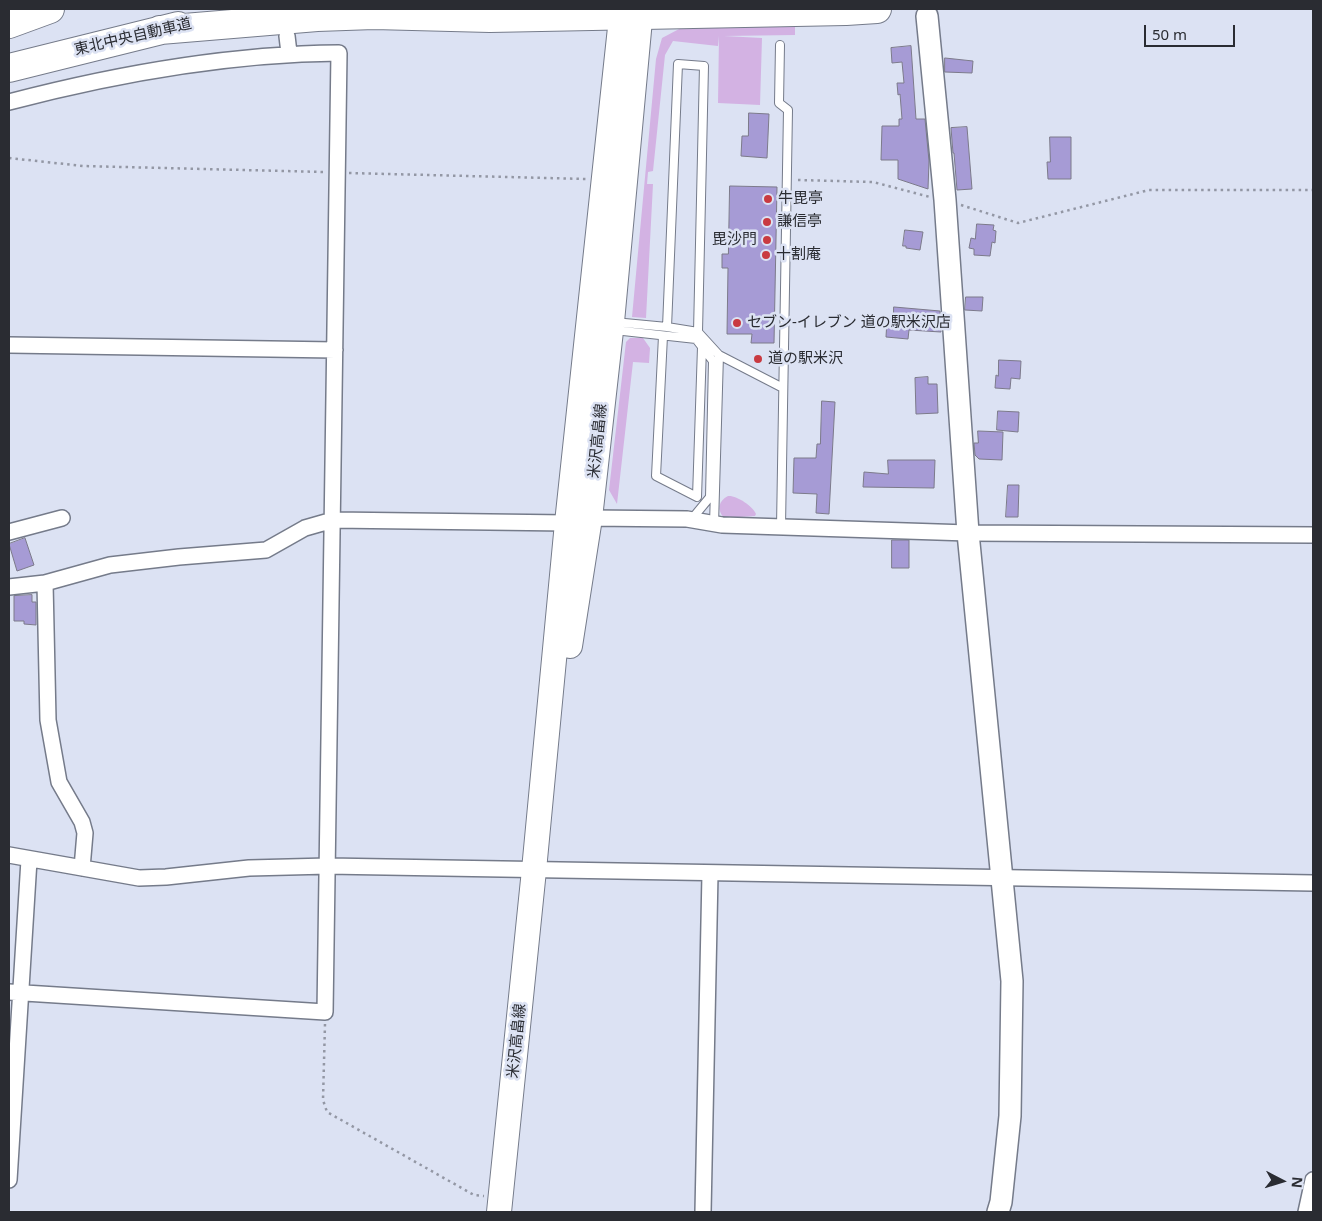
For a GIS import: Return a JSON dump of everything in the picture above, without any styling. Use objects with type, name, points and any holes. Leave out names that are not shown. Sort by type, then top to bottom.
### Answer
[{"type":"highway","points":[[9,24],[50,9]]},
{"type":"highway","name":"東北中央自動車道","points":[[9,51],[188,9]]},
{"type":"highway","name":"東北中央自動車道","points":[[9,68],[160,30],[258,9]]},
{"type":"highway","points":[[160,30],[374,15],[490,18],[631,13],[877,9]]},
{"type":"main road","name":"米沢高畠線","points":[[500,1204],[602,180],[631,13]]},
{"type":"main road","name":"米沢高畠線","points":[[534,870],[590,518],[611,326],[631,13]]},
{"type":"street","points":[[926,16],[945,200],[968,533],[1012,981],[1010,1116],[1001,1202],[998,1212]]},
{"type":"street","points":[[287,36],[289,53]]},
{"type":"street","points":[[9,102],[114,77],[200,63],[289,53],[339,53],[325,1012],[14,993]]},
{"type":"street","points":[[9,345],[335,350]]},
{"type":"street","points":[[9,532],[62,518]]},
{"type":"street","points":[[9,587],[46,583],[110,565],[266,550],[305,528],[333,520],[567,523],[590,518],[691,520],[714,524],[968,533],[1313,535]]},
{"type":"street","points":[[46,583],[48,720],[59,782],[82,822],[85,833],[82,868]]},
{"type":"street","points":[[9,855],[138,878],[166,877],[249,868],[328,866],[1313,883]]},
{"type":"street","points":[[9,1180],[14,993],[29,860]]},
{"type":"street","points":[[703,1212],[710,874]]},
{"type":"street","points":[[1306,1212],[1313,1180]]},
{"type":"lane","points":[[780,45],[779,102],[788,110],[781,526]]},
{"type":"lane","points":[[667,327],[678,64],[704,66],[698,332]]},
{"type":"lane","points":[[611,326],[667,327],[698,332],[719,355],[783,388]]},
{"type":"lane","points":[[611,326],[663,336],[696,339],[713,361],[710,497],[691,520]]},
{"type":"lane","points":[[663,336],[656,476],[697,497],[702,347]]},
{"type":"lane","points":[[714,524],[719,355]]},
{"type":"path","points":[[9,158],[83,166],[602,180]]},
{"type":"path","points":[[798,180],[873,182],[945,200],[1018,223],[1149,190],[1313,190]]},
{"type":"path","points":[[325,1012],[323,1100],[327,1112],[474,1195],[500,1204]]},
{"type":"shaded area","points":[[795,23],[795,35],[724,36],[762,38],[760,105],[718,103],[719,36],[718,46],[673,41],[665,55],[653,171],[648,172],[647,184],[653,184],[646,318],[632,317],[656,59],[662,38],[681,28]]},
{"type":"shaded area","points":[[630,338],[643,338],[650,348],[649,363],[633,362],[617,504],[609,490],[626,342]]},
{"type":"shaded area","points":[[728,496],[740,499],[754,511],[755,516],[724,518],[720,512],[720,503]]},
{"type":"building","points":[[911,46],[916,119],[925,119],[929,161],[928,189],[898,179],[898,160],[881,160],[882,126],[899,126],[899,119],[902,119],[897,83],[904,83],[902,62],[892,63],[891,48]]},
{"type":"building","points":[[945,58],[973,61],[972,73],[945,72]]},
{"type":"building","points":[[749,113],[769,114],[767,158],[741,156],[742,136],[748,136]]},
{"type":"building","points":[[967,127],[972,189],[957,190],[951,128]]},
{"type":"building","points":[[1050,137],[1071,137],[1071,179],[1048,179],[1047,162],[1050,162]]},
{"type":"building","points":[[730,186],[777,187],[774,343],[751,343],[752,334],[727,334],[728,268],[722,268],[722,254],[728,254]]},
{"type":"building","points":[[977,224],[994,225],[993,230],[996,231],[995,243],[992,242],[990,256],[974,255],[974,249],[969,248],[971,238],[975,239]]},
{"type":"building","points":[[905,230],[923,232],[920,250],[903,246]]},
{"type":"building","points":[[966,297],[983,297],[982,311],[965,310]]},
{"type":"building","points":[[894,307],[940,311],[941,332],[909,330],[908,339],[886,337],[887,320],[893,320]]},
{"type":"building","points":[[999,360],[1021,361],[1020,379],[1011,378],[1010,389],[995,388]]},
{"type":"building","points":[[928,377],[928,384],[937,384],[938,413],[916,414],[915,378]]},
{"type":"building","points":[[822,401],[835,402],[829,514],[816,513],[817,494],[793,493],[794,458],[816,458],[817,444],[820,444]]},
{"type":"building","points":[[998,411],[1019,412],[1018,432],[997,430]]},
{"type":"building","points":[[978,431],[1003,432],[1002,460],[979,459],[975,455],[974,443],[978,443]]},
{"type":"building","points":[[888,460],[935,460],[934,488],[863,487],[864,472],[888,474]]},
{"type":"building","points":[[1008,485],[1019,485],[1018,517],[1006,517]]},
{"type":"building","points":[[25,538],[34,565],[17,571],[9,544]]},
{"type":"building","points":[[892,540],[909,540],[909,568],[892,568]]},
{"type":"building","points":[[32,595],[32,602],[36,602],[36,625],[24,624],[24,621],[14,621],[14,596]]},
{"type":"place","name":"牛毘亭","points":[[768,199]]},
{"type":"place","name":"謙信亭","points":[[767,222]]},
{"type":"place","name":"毘沙門","points":[[767,240]]},
{"type":"place","name":"十割庵","points":[[766,255]]},
{"type":"place","name":"セブン-イレブン 道の駅米沢店","points":[[737,323]]},
{"type":"place","name":"道の駅米沢","points":[[758,359]]}]
